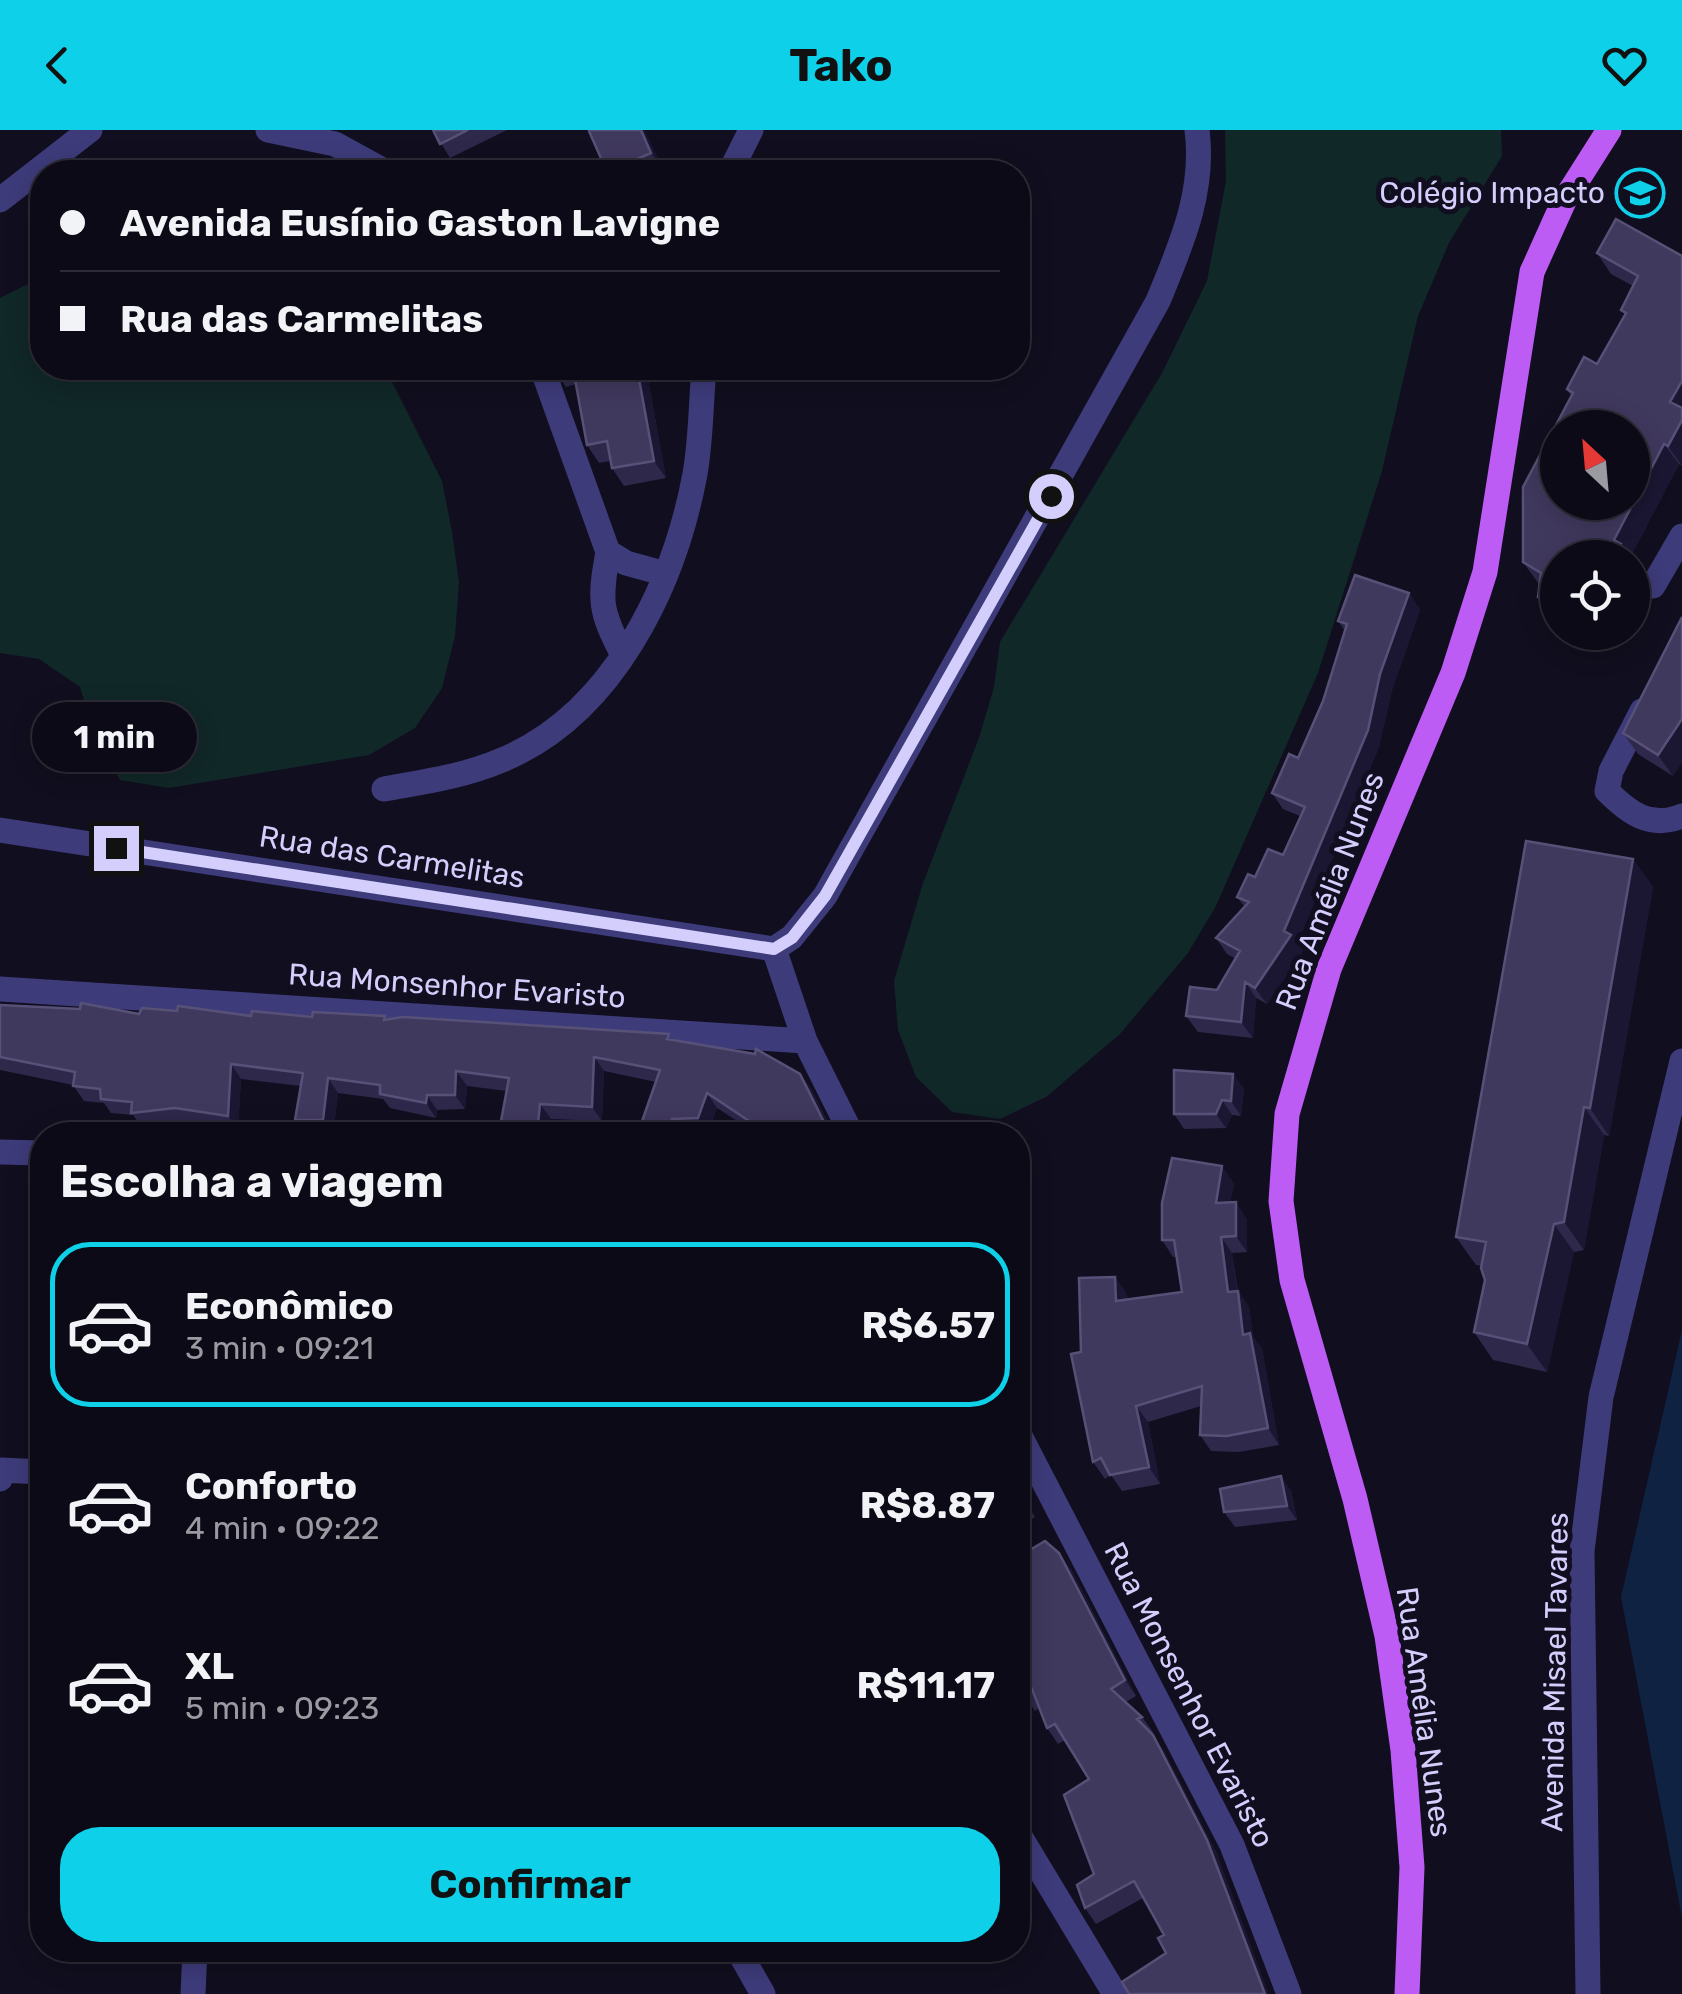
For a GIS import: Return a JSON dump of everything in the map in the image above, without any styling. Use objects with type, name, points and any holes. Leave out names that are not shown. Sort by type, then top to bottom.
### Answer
[{"type":"main road","name":"Rua Amélia Nunes","points":[[1407,1994],[1412,1867],[1403,1750],[1387,1636],[1354,1499],[1292,1280],[1282,1202],[1287,1114],[1328,969],[1453,673],[1484,572],[1532,272],[1564,200],[1609,130]]},
{"type":"street","points":[[51,160],[90,130]]},
{"type":"street","points":[[268,130],[335,144],[364,160]]},
{"type":"street","points":[[736,160],[751,130]]},
{"type":"street","points":[[846,1122],[806,1041],[774,949],[792,938],[825,896],[1158,301],[1192,217],[1200,152],[1196,130]]},
{"type":"street","points":[[0,200],[30,177]]},
{"type":"street","points":[[546,380],[608,552],[600,598],[602,615],[623,654]]},
{"type":"street","points":[[384,789],[449,777],[504,760],[559,727],[599,692],[666,574],[695,474],[703,380]]},
{"type":"street","points":[[1653,586],[1682,536]]},
{"type":"street","points":[[608,552],[626,563],[666,574]]},
{"type":"street","points":[[1658,682],[1611,771],[1607,790],[1626,810],[1647,821],[1682,816]]},
{"type":"street","name":"Rua das Carmelitas","points":[[0,830],[774,949]]},
{"type":"street","name":"Rua Monsenhor Evaristo","points":[[0,989],[806,1041]]},
{"type":"street","name":"Avenida Misael Tavares","points":[[1588,1994],[1582,1551],[1601,1398],[1682,1061]]},
{"type":"street","points":[[0,1152],[30,1153]]},
{"type":"street","name":"Rua Monsenhor Evaristo","points":[[1030,1455],[1232,1845],[1290,1994]]},
{"type":"street","points":[[0,1479],[1,1470],[30,1471]]},
{"type":"street","points":[[1030,1853],[1115,1994]]},
{"type":"street","points":[[193,1994],[194,1962]]},
{"type":"street","points":[[745,1962],[763,1994]]},
{"type":"green space","points":[[1225,130],[1501,130],[1502,156],[1449,243],[1418,316],[1382,471],[1318,673],[1216,906],[1188,953],[1120,1034],[1046,1097],[1000,1119],[952,1112],[916,1077],[898,1030],[894,981],[923,883],[979,738],[994,687],[1000,642],[1162,373],[1207,281],[1226,181]]},
{"type":"green space","points":[[30,283],[30,380],[391,380],[442,481],[459,582],[455,636],[442,688],[415,728],[369,755],[169,788],[120,780],[95,736],[80,687],[39,659],[0,653],[0,298]]},
{"type":"water","points":[[1682,1330],[1682,1918],[1621,1597]]},
{"type":"building","points":[[433,130],[468,130],[440,144]]},
{"type":"building","points":[[641,130],[651,153],[635,160],[602,160],[589,131]]},
{"type":"building","points":[[1616,219],[1682,256],[1682,381],[1670,402],[1682,408],[1682,420],[1650,471],[1650,410],[1564,410],[1573,393],[1567,389],[1584,357],[1597,364],[1626,313],[1621,310],[1638,276],[1597,253]]},
{"type":"building","points":[[575,380],[639,380],[654,461],[612,468],[607,441],[587,445]]},
{"type":"building","points":[[1540,455],[1540,520],[1624,520],[1614,540],[1540,540],[1540,572],[1523,562],[1523,487]]},
{"type":"building","points":[[1355,575],[1409,593],[1380,674],[1368,730],[1284,931],[1291,935],[1255,988],[1245,982],[1241,1022],[1186,1016],[1190,987],[1217,990],[1240,951],[1216,938],[1249,902],[1237,897],[1248,874],[1255,877],[1268,849],[1283,855],[1305,807],[1272,793],[1289,754],[1298,758],[1323,701],[1347,624],[1338,621]]},
{"type":"building","points":[[1682,617],[1682,719],[1658,755],[1623,733]]},
{"type":"building","points":[[1526,841],[1633,859],[1590,1108],[1584,1107],[1564,1222],[1554,1224],[1527,1344],[1474,1332],[1485,1280],[1481,1268],[1486,1242],[1456,1237]]},
{"type":"building","points":[[81,1003],[139,1014],[142,1008],[177,1011],[178,1006],[251,1016],[252,1011],[312,1017],[313,1012],[385,1016],[384,1020],[403,1017],[669,1034],[667,1039],[755,1054],[756,1049],[800,1074],[824,1122],[750,1122],[707,1093],[698,1118],[642,1122],[660,1070],[594,1057],[592,1107],[540,1104],[538,1122],[501,1121],[509,1078],[456,1071],[455,1095],[427,1095],[426,1103],[380,1094],[380,1085],[328,1078],[323,1120],[295,1120],[303,1073],[231,1064],[228,1116],[175,1108],[131,1113],[132,1102],[101,1099],[100,1089],[73,1086],[75,1072],[0,1057],[0,1005],[80,1009]]},
{"type":"building","points":[[1174,1070],[1233,1074],[1231,1101],[1222,1100],[1216,1114],[1174,1114]]},
{"type":"building","points":[[1172,1158],[1222,1166],[1216,1203],[1236,1202],[1236,1236],[1221,1237],[1228,1292],[1238,1291],[1243,1335],[1250,1333],[1268,1428],[1227,1436],[1200,1435],[1202,1386],[1136,1406],[1149,1467],[1110,1475],[1101,1458],[1093,1462],[1071,1354],[1081,1352],[1079,1278],[1115,1277],[1116,1301],[1182,1292],[1174,1240],[1162,1240],[1162,1203]]},
{"type":"building","points":[[1281,1476],[1287,1506],[1224,1512],[1220,1489]]},
{"type":"building","points":[[1045,1541],[1059,1553],[1125,1680],[1111,1689],[1142,1717],[1137,1719],[1153,1735],[1207,1840],[1265,1994],[1129,1994],[1122,1982],[1166,1953],[1158,1938],[1164,1935],[1134,1881],[1085,1908],[1077,1885],[1094,1874],[1064,1795],[1089,1779],[1055,1724],[1047,1728],[1030,1690],[1030,1550]]},
{"type":"place","name":"Colégio Impacto","points":[[1640,193]]},
{"type":"route","points":[[116,848],[774,949],[792,938],[825,896],[1051,496]]}]
